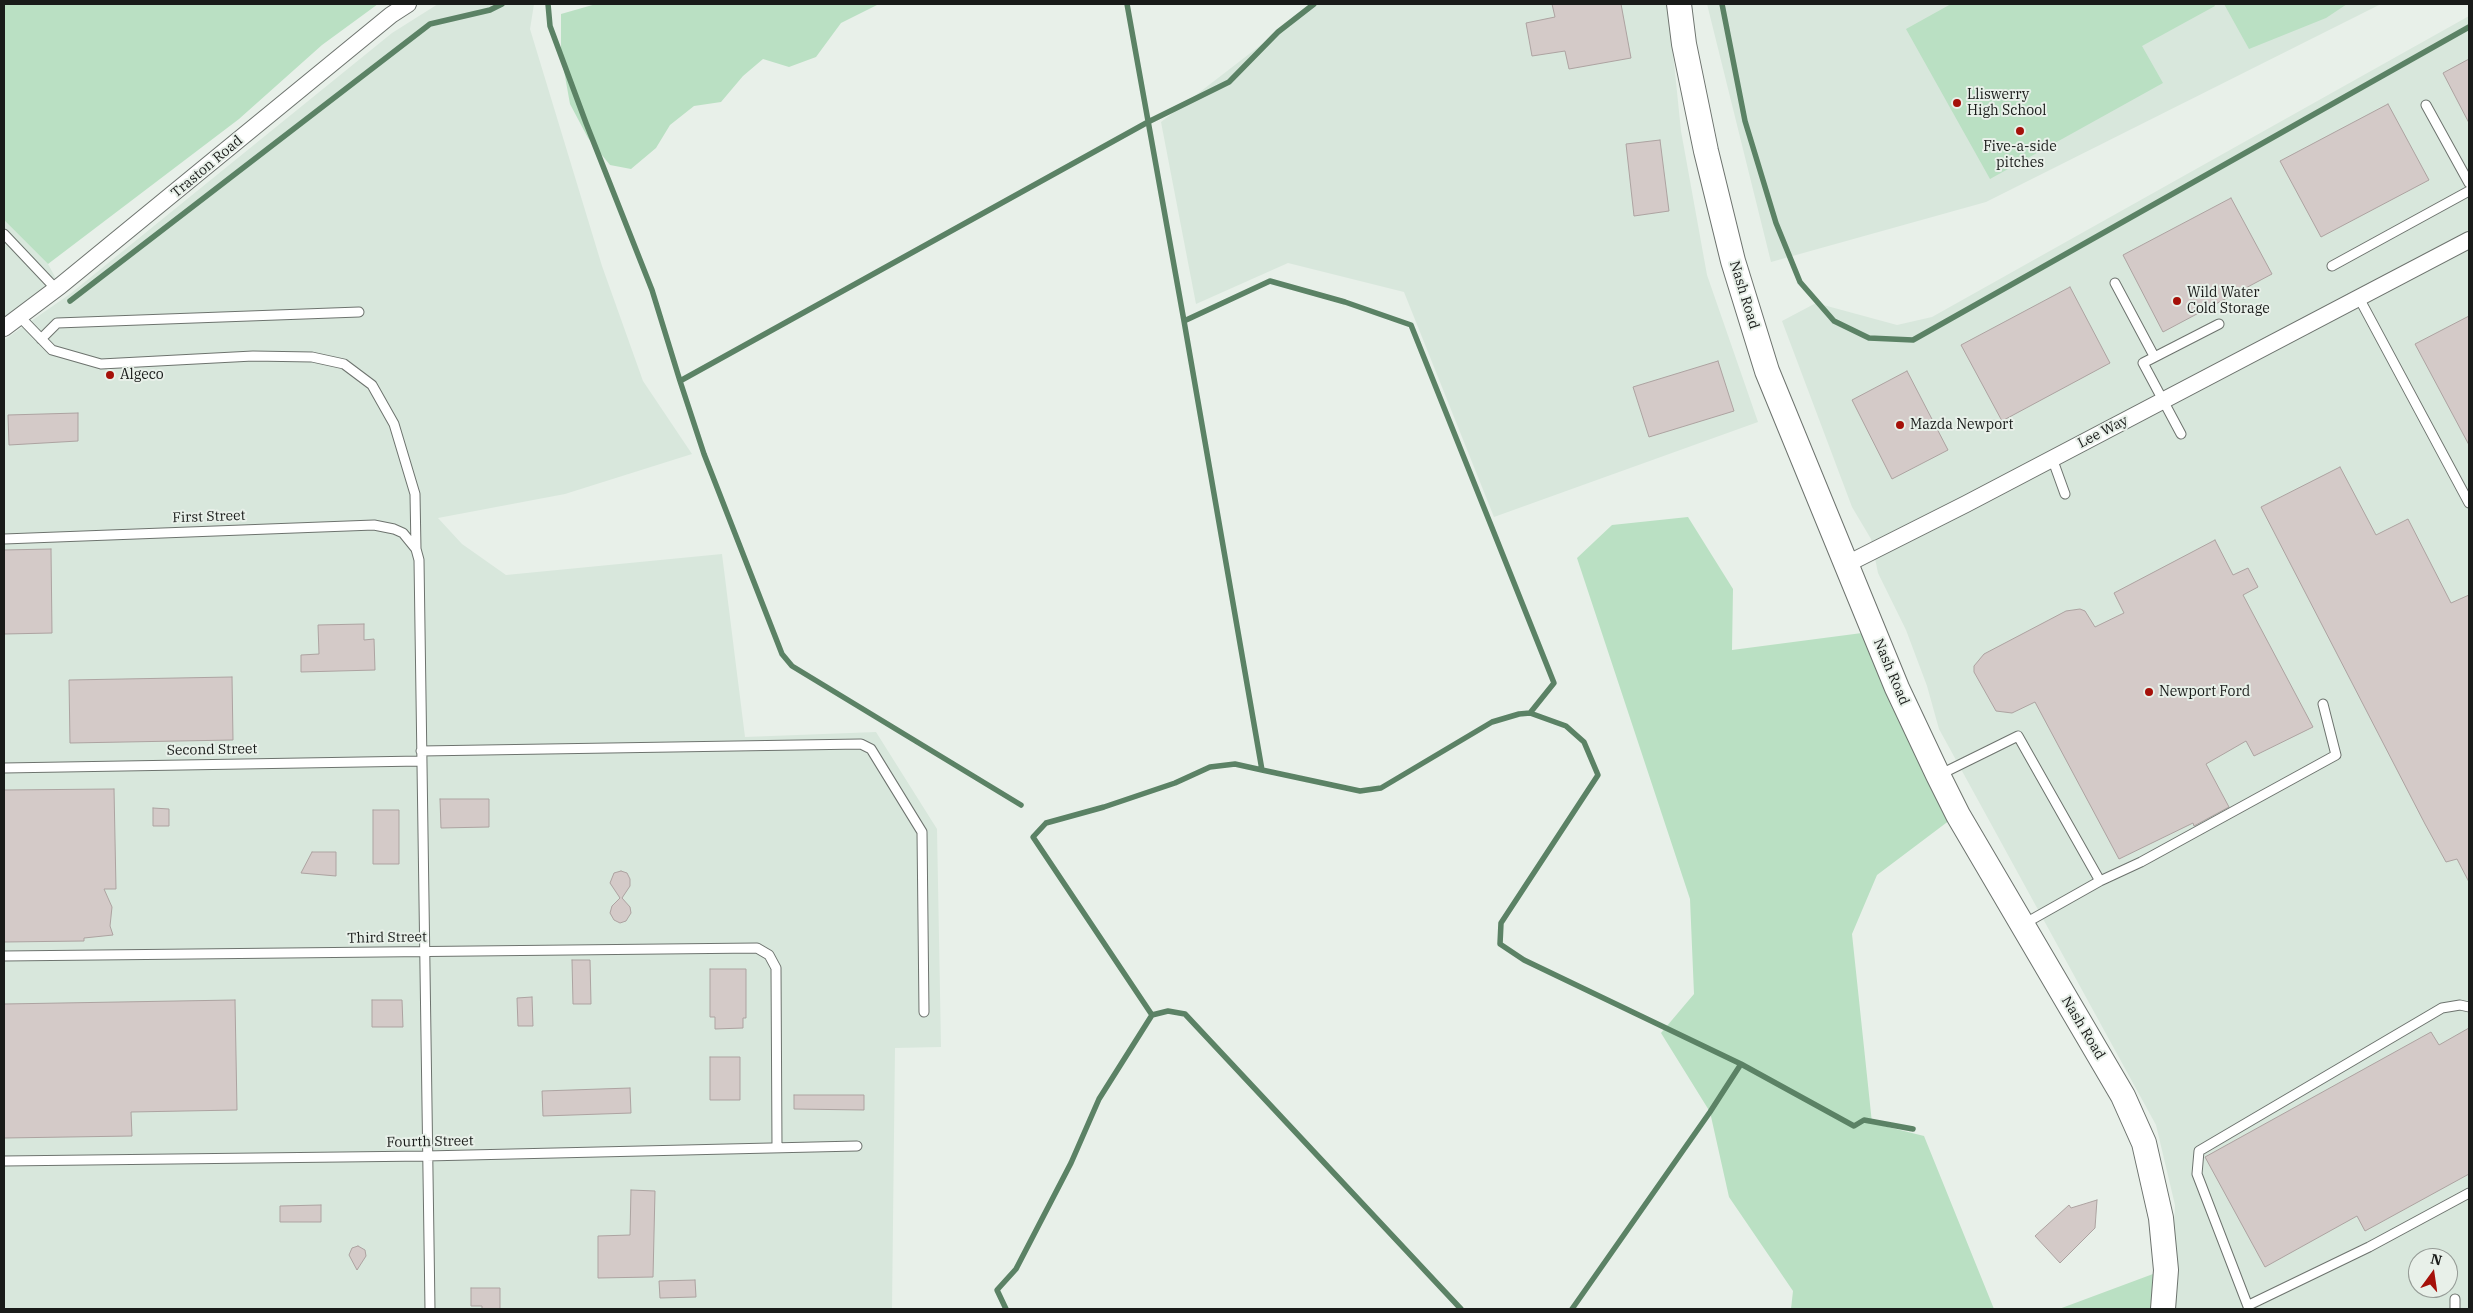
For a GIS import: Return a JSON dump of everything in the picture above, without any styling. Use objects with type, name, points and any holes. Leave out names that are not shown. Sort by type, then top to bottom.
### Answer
[{"type":"street","name":"Traston Road","points":[[4,328],[56,288],[391,14],[408,4]]},
{"type":"street","name":"Nash Road","points":[[1679,4],[1684,44],[1704,142],[1733,261],[1768,371],[1897,688],[1938,775],[1958,815],[2123,1096],[2144,1143],[2161,1218],[2166,1270],[2163,1309]]},
{"type":"street","name":"Lee Way","points":[[1845,564],[2469,240]]},
{"type":"lane","points":[[2426,105],[2469,183]]},
{"type":"lane","points":[[2332,266],[2469,191]]},
{"type":"lane","points":[[4,234],[56,288]]},
{"type":"lane","points":[[2115,283],[2154,356]]},
{"type":"lane","points":[[2359,298],[2469,504]]},
{"type":"lane","points":[[41,339],[57,323],[359,312]]},
{"type":"lane","points":[[19,316],[52,350],[101,364],[253,356],[312,357],[344,364],[372,385],[394,424],[414,494],[416,549],[420,560],[426,1156],[430,1309]]},
{"type":"lane","points":[[2181,434],[2143,363],[2219,324]]},
{"type":"lane","points":[[2052,458],[2066,494]]},
{"type":"lane","name":"First Street","points":[[4,539],[374,525],[394,529],[411,540],[416,549]]},
{"type":"lane","points":[[2022,925],[2100,881],[2141,862],[2336,755],[2323,704]]},
{"type":"lane","points":[[1938,775],[2018,736],[2100,881]]},
{"type":"lane","name":"Second Street","points":[[4,768],[861,744],[871,749],[922,832],[924,1012]]},
{"type":"lane","name":"Third Street","points":[[4,956],[757,948],[770,955],[776,968],[777,1148]]},
{"type":"lane","points":[[2469,1007],[2460,1005],[2442,1008],[2199,1151],[2197,1174],[2249,1307],[2469,1193]]},
{"type":"lane","name":"Fourth Street","points":[[4,1161],[426,1156],[857,1146]]},
{"type":"lane","points":[[2455,1299],[2456,1309]]},
{"type":"shaded area","points":[[438,4],[534,4],[530,29],[602,266],[643,381],[692,454],[565,494],[438,518],[462,544],[506,575],[722,554],[745,737],[876,732],[937,829],[941,1047],[895,1048],[892,1309],[4,1309],[4,340],[70,294],[392,33]]},
{"type":"shaded area","points":[[1314,4],[1668,4],[1681,131],[1707,275],[1758,422],[1494,517],[1404,292],[1288,263],[1196,304],[1161,122]]},
{"type":"shaded area","name":"Lliswerry High School","points":[[1707,4],[2381,4],[1986,202],[1771,262]]},
{"type":"shaded area","points":[[2469,16],[2469,1309],[2170,1309],[2175,1205],[2156,1125],[1939,729],[1927,686],[1906,630],[1878,573],[1871,539],[1852,507],[1782,321],[1816,303],[1897,325],[1932,317]]},
{"type":"shaded area","points":[[4,220],[48,264],[60,286],[4,327]]},
{"type":"green space","points":[[4,4],[378,4],[322,45],[239,119],[48,264],[4,220]]},
{"type":"green space","points":[[596,4],[879,4],[841,23],[816,57],[789,67],[763,59],[743,76],[721,102],[694,106],[670,125],[656,148],[631,169],[610,165],[588,138],[570,104],[561,54],[561,14]]},
{"type":"green space","name":"Five-a-side pitches","points":[[1951,4],[2214,4],[2215,6],[2142,46],[2163,83],[1990,179],[1906,29]]},
{"type":"green space","points":[[2224,4],[2347,4],[2326,18],[2249,49]]},
{"type":"green space","points":[[1688,517],[1733,589],[1732,650],[1862,633],[1950,820],[1877,875],[1852,934],[1872,1123],[1924,1136],[1994,1309],[1791,1309],[1793,1291],[1729,1197],[1710,1112],[1661,1033],[1694,994],[1690,899],[1577,558],[1612,525]]},
{"type":"green space","points":[[2153,1274],[2151,1309],[2059,1309]]},
{"type":"building","points":[[1552,4],[1621,4],[1631,58],[1569,69],[1565,51],[1532,56],[1526,23],[1555,17]]},
{"type":"building","points":[[2469,59],[2469,123],[2443,73]]},
{"type":"building","points":[[2388,104],[2429,180],[2321,237],[2280,161]]},
{"type":"building","points":[[1660,140],[1669,211],[1634,216],[1626,144]]},
{"type":"building","points":[[2231,198],[2272,274],[2163,332],[2123,255]]},
{"type":"building","points":[[2070,287],[2110,363],[2002,421],[1961,345]]},
{"type":"building","points":[[2469,316],[2469,445],[2415,344]]},
{"type":"building","points":[[1718,361],[1734,411],[1649,437],[1633,387]]},
{"type":"building","points":[[1907,371],[1948,450],[1892,479],[1852,400]]},
{"type":"building","points":[[78,413],[78,441],[9,445],[8,415]]},
{"type":"building","points":[[2340,467],[2376,535],[2408,519],[2451,603],[2469,595],[2469,882],[2457,859],[2446,862],[2261,507]]},
{"type":"building","points":[[2215,540],[2233,575],[2248,568],[2258,587],[2243,595],[2313,727],[2254,756],[2246,741],[2206,764],[2229,807],[2194,826],[2193,823],[2119,859],[2035,702],[2012,713],[1996,711],[1974,672],[1974,666],[1984,654],[2066,611],[2080,609],[2085,611],[2095,627],[2124,613],[2114,593]]},
{"type":"building","points":[[51,549],[52,633],[4,634],[4,550]]},
{"type":"building","points":[[364,624],[364,640],[374,639],[375,670],[301,672],[301,655],[319,654],[318,625]]},
{"type":"building","points":[[232,677],[233,740],[70,743],[69,680]]},
{"type":"building","points":[[114,789],[116,889],[104,889],[112,907],[110,926],[113,935],[84,938],[84,941],[4,942],[4,790]]},
{"type":"building","points":[[440,799],[489,799],[489,827],[441,828]]},
{"type":"building","points":[[153,808],[169,809],[169,826],[153,826]]},
{"type":"building","points":[[373,810],[399,810],[399,864],[373,864]]},
{"type":"building","points":[[312,852],[336,852],[336,876],[301,873]]},
{"type":"building","points":[[621,871],[627,873],[630,879],[630,886],[622,898],[630,907],[631,913],[626,921],[620,923],[614,920],[610,913],[612,906],[620,898],[610,883],[614,873]]},
{"type":"building","points":[[572,960],[590,960],[591,1004],[573,1004]]},
{"type":"building","points":[[710,969],[746,969],[746,1018],[743,1018],[743,1028],[715,1029],[715,1017],[710,1017]]},
{"type":"building","points":[[532,997],[533,1026],[518,1026],[517,998]]},
{"type":"building","points":[[235,1000],[237,1110],[131,1112],[132,1136],[4,1138],[4,1004]]},
{"type":"building","points":[[372,1000],[402,1000],[403,1027],[372,1027]]},
{"type":"building","points":[[2469,1028],[2469,1174],[2365,1231],[2357,1216],[2265,1267],[2205,1157],[2431,1032],[2439,1045]]},
{"type":"building","points":[[710,1057],[740,1057],[740,1100],[710,1100]]},
{"type":"building","points":[[630,1088],[631,1113],[543,1116],[542,1091]]},
{"type":"building","points":[[794,1095],[864,1095],[864,1110],[794,1109]]},
{"type":"building","points":[[631,1190],[655,1191],[653,1277],[598,1278],[598,1236],[630,1235]]},
{"type":"building","points":[[2097,1200],[2095,1228],[2060,1263],[2035,1236],[2069,1205],[2071,1208]]},
{"type":"building","points":[[321,1205],[321,1222],[280,1222],[280,1206]]},
{"type":"building","points":[[358,1246],[365,1250],[366,1256],[357,1270],[349,1255],[352,1248]]},
{"type":"building","points":[[695,1280],[696,1297],[660,1298],[659,1281]]},
{"type":"building","points":[[471,1288],[500,1288],[500,1309],[482,1309],[482,1306],[471,1306]]},
{"type":"waterway","points":[[70,301],[430,24],[490,10],[502,4]]},
{"type":"waterway","points":[[548,4],[550,26],[652,290],[680,381]]},
{"type":"waterway","points":[[1127,4],[1262,770],[1235,764],[1210,767],[1175,783],[1104,807],[1046,823],[1033,837],[1152,1015],[1168,1011],[1185,1014],[1461,1309]]},
{"type":"waterway","points":[[1021,805],[792,666],[782,654],[704,454],[680,381],[1148,122],[1229,82],[1278,32],[1314,4]]},
{"type":"waterway","points":[[1722,4],[1745,121],[1776,223],[1800,282],[1834,321],[1869,338],[1913,340],[2469,27]]},
{"type":"waterway","points":[[1184,321],[1270,281],[1345,302],[1411,325],[1554,683],[1530,713],[1519,714],[1492,722],[1381,788],[1360,791],[1262,770]]},
{"type":"waterway","points":[[1530,713],[1566,726],[1584,742],[1598,775],[1501,923],[1500,944],[1524,960],[1741,1064],[1854,1126],[1864,1120],[1913,1129]]},
{"type":"waterway","points":[[1006,1309],[997,1290],[1016,1269],[1071,1163],[1099,1099],[1152,1015]]},
{"type":"waterway","points":[[1572,1309],[1710,1112],[1741,1064]]},
{"type":"place","name":"Lliswerry High School","points":[[1957,103]]},
{"type":"place","name":"Five-a-side pitches","points":[[2020,131]]},
{"type":"place","name":"Wild Water Cold Storage","points":[[2177,301]]},
{"type":"place","name":"Algeco","points":[[110,375]]},
{"type":"place","name":"Mazda Newport","points":[[1900,425]]},
{"type":"place","name":"Newport Ford","points":[[2149,692]]}]
